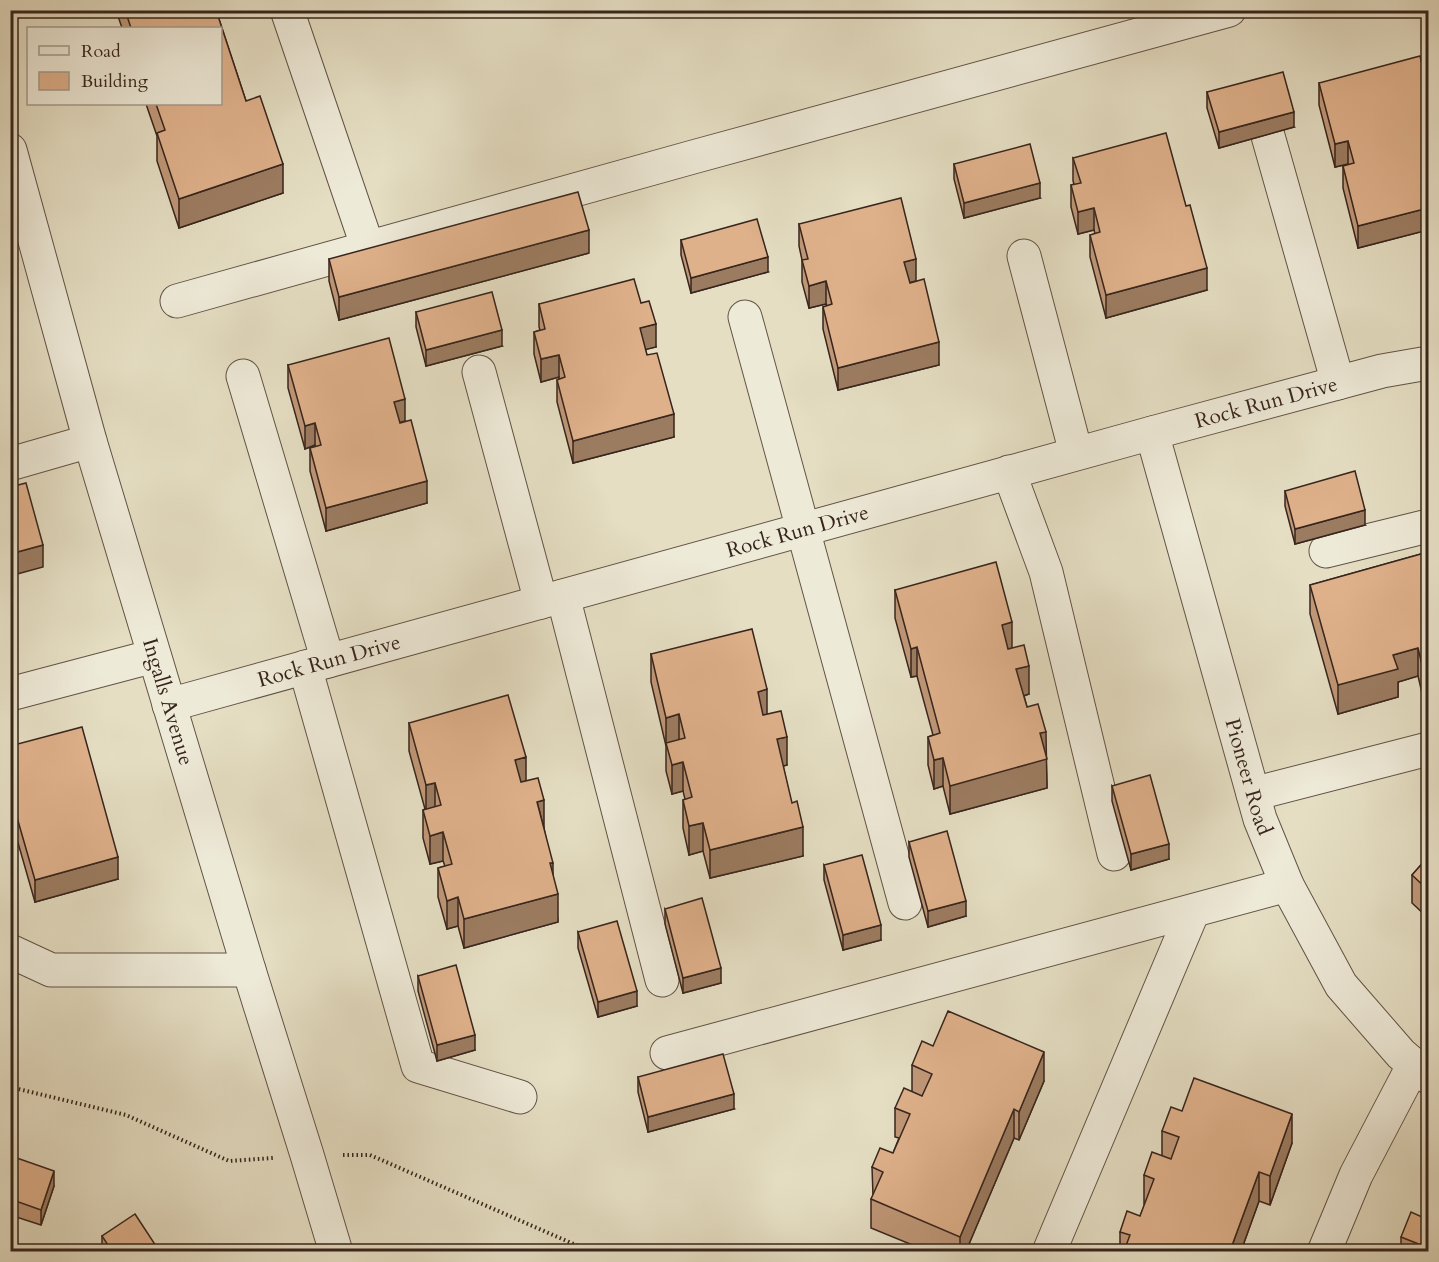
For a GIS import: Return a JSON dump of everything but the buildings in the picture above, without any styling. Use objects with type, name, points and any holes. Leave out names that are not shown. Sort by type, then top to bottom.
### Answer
[{"type":"street","points":[[287,10],[368,248]]},
{"type":"street","points":[[177,301],[1228,10]]},
{"type":"street","points":[[1268,136],[1338,383]]},
{"type":"street","name":"Ingalls Avenue","points":[[10,150],[90,441],[336,1251]]},
{"type":"street","points":[[1024,256],[1076,453]]},
{"type":"street","points":[[745,317],[905,903]]},
{"type":"street","name":"Rock Run Drive","points":[[169,705],[1076,453],[1382,371],[1428,363]]},
{"type":"street","points":[[479,372],[552,599],[662,980]]},
{"type":"street","points":[[243,376],[418,1066],[520,1097]]},
{"type":"street","name":"Pioneer Road","points":[[1152,433],[1260,819],[1287,885],[1341,985],[1401,1054],[1421,1071]]},
{"type":"street","points":[[10,464],[90,441]]},
{"type":"street","points":[[1009,472],[1046,572],[1114,854]]},
{"type":"street","points":[[1326,551],[1428,526]]},
{"type":"street","points":[[10,694],[154,656]]},
{"type":"street","points":[[1253,794],[1428,749]]},
{"type":"street","points":[[667,1053],[1287,885]]},
{"type":"street","points":[[1049,1251],[1193,911]]},
{"type":"street","points":[[10,951],[51,970],[249,970]]},
{"type":"street","points":[[1324,1251],[1356,1175],[1421,1071]]}]
